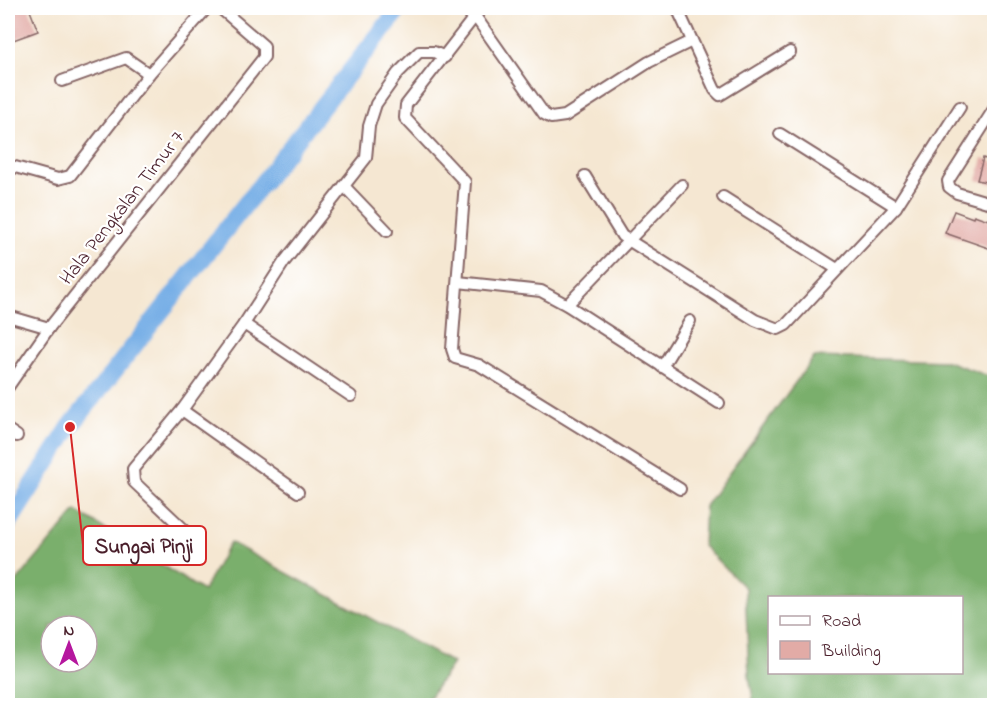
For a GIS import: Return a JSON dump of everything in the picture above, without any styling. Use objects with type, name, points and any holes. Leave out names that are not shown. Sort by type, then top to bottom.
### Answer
[{"type":"street","points":[[8,165],[58,179],[70,176],[149,74],[207,8]]},
{"type":"street","name":"Hala Pengkalan Timur 7","points":[[8,387],[50,328],[264,57],[264,46],[220,8]]},
{"type":"street","points":[[677,8],[715,90],[720,95],[790,52]]},
{"type":"street","points":[[681,489],[479,365],[455,358],[452,349],[465,182],[405,118],[404,112],[406,105],[478,12],[544,114],[551,118],[565,116],[649,62],[692,41]]},
{"type":"street","points":[[193,538],[134,482],[133,469],[182,410],[244,324],[284,262],[366,158],[369,126],[376,104],[386,88],[419,52],[434,52],[445,57]]},
{"type":"street","points":[[62,81],[126,58],[149,74]]},
{"type":"street","points":[[585,176],[622,237],[745,315],[778,329],[786,325],[896,207],[960,107]]},
{"type":"street","points":[[993,114],[948,181],[949,187],[957,193],[994,204]]},
{"type":"street","points":[[780,134],[896,207]]},
{"type":"street","points":[[567,305],[682,184]]},
{"type":"street","points":[[344,186],[387,231]]},
{"type":"street","points":[[723,197],[837,269]]},
{"type":"street","points":[[458,282],[541,291],[567,305],[719,403]]},
{"type":"street","points":[[8,316],[50,328]]},
{"type":"street","points":[[662,367],[690,321]]},
{"type":"street","points":[[244,324],[351,396]]},
{"type":"street","points":[[182,410],[298,492]]},
{"type":"green space","points":[[814,357],[947,361],[994,378],[994,705],[754,705],[749,675],[745,588],[703,546],[705,506]]},
{"type":"green space","points":[[76,511],[203,591],[230,542],[453,663],[424,705],[8,705],[8,599],[12,587]]},
{"type":"building","points":[[8,8],[29,8],[38,31],[8,42]]},
{"type":"building","points":[[983,158],[994,162],[994,184],[977,180]]},
{"type":"building","points":[[954,211],[994,222],[994,250],[945,233]]},
{"type":"waterway","points":[[8,524],[70,427],[400,8]]},
{"type":"place","name":"Sungai Pinji","points":[[70,427]]}]
